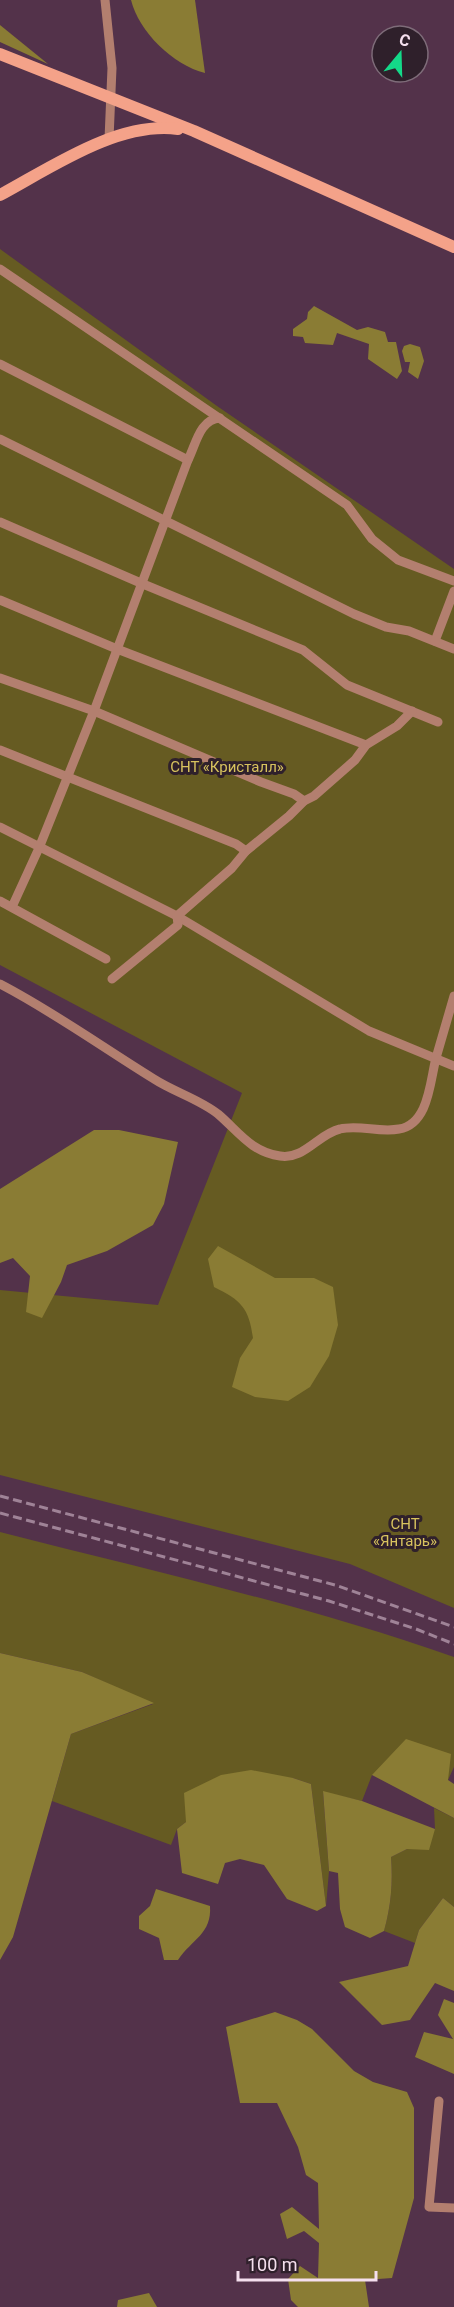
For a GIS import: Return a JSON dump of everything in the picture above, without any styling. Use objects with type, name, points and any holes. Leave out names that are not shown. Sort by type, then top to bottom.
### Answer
[{"type":"main road","points":[[0,54],[194,131],[454,247]]},
{"type":"main road","points":[[0,195],[109,139],[135,130],[168,128],[194,131]]},
{"type":"street","points":[[105,0],[112,68],[109,139]]},
{"type":"street","points":[[0,269],[347,505],[372,539],[398,560],[454,581]]},
{"type":"street","points":[[0,364],[189,460]]},
{"type":"street","points":[[12,907],[39,848],[94,711],[204,424],[212,418],[220,418]]},
{"type":"street","points":[[0,439],[354,614],[386,627],[409,631],[454,649]]},
{"type":"street","points":[[0,522],[303,650],[347,685],[438,722]]},
{"type":"street","points":[[435,641],[454,591]]},
{"type":"street","points":[[0,600],[117,649],[366,746]]},
{"type":"street","points":[[0,678],[94,711],[294,794],[304,801]]},
{"type":"street","points":[[177,916],[232,868],[246,851],[355,760],[366,746],[397,726],[412,711]]},
{"type":"street","points":[[0,750],[236,844],[246,851]]},
{"type":"street","points":[[0,827],[177,916],[369,1030],[454,1066]]},
{"type":"street","points":[[0,901],[106,959]]},
{"type":"street","points":[[112,979],[178,925],[177,916]]},
{"type":"street","points":[[0,984],[62,1018],[89,1038],[170,1089],[217,1113],[240,1136],[261,1152],[282,1157],[301,1152],[333,1130],[358,1128],[387,1131],[401,1129],[412,1123],[429,1096],[436,1059],[454,996]]},
{"type":"street","points":[[439,2101],[429,2206],[454,2208]]},
{"type":"green space","name":"СНТ «Кристалл»","points":[[0,249],[217,406],[454,569],[454,1608],[350,1564],[0,1475],[0,1290],[158,1305],[242,1093],[0,965]]},
{"type":"green space","points":[[0,1532],[285,1605],[454,1657],[454,1767],[448,1780],[372,1775],[362,1801],[323,1792],[329,1871],[326,1906],[311,1784],[293,1778],[186,1822],[177,1829],[171,1845],[52,1801],[71,1734],[153,1704],[82,1672],[0,1653]]},
{"type":"green space","points":[[434,1808],[454,1818],[454,1907],[443,1898],[419,1930],[415,1943],[384,1931],[391,1894],[391,1857],[407,1849],[435,1829]]},
{"type":"shaded area","points":[[131,0],[195,0],[205,73],[181,63],[159,46],[141,24]]},
{"type":"shaded area","points":[[0,25],[48,64],[0,42]]},
{"type":"shaded area","points":[[314,306],[357,330],[368,327],[385,332],[388,342],[396,342],[402,371],[397,379],[368,359],[369,344],[337,333],[333,345],[305,343],[303,337],[293,336],[293,329],[307,319],[308,312]]},
{"type":"shaded area","points":[[410,344],[420,347],[424,361],[418,379],[408,372],[410,362],[405,362],[402,351],[404,346]]},
{"type":"shaded area","points":[[94,1130],[119,1130],[178,1142],[164,1204],[153,1225],[107,1251],[67,1265],[61,1282],[42,1318],[26,1312],[30,1276],[13,1258],[0,1263],[0,1189]]},
{"type":"shaded area","points":[[218,1246],[275,1278],[314,1278],[333,1287],[338,1325],[329,1356],[310,1387],[288,1401],[255,1397],[232,1387],[240,1358],[253,1338],[249,1319],[242,1306],[231,1296],[214,1287],[208,1259]]},
{"type":"shaded area","points":[[0,1653],[82,1672],[154,1703],[71,1734],[13,1937],[0,1960]]},
{"type":"shaded area","points":[[406,1739],[451,1754],[448,1780],[454,1784],[454,1818],[372,1775]]},
{"type":"shaded area","points":[[251,1770],[311,1784],[326,1906],[317,1911],[287,1899],[264,1865],[240,1859],[225,1863],[218,1884],[182,1873],[177,1829],[186,1822],[184,1793],[221,1775]]},
{"type":"shaded area","points":[[323,1791],[362,1801],[435,1829],[429,1850],[407,1849],[391,1857],[391,1894],[384,1931],[370,1938],[345,1927],[340,1909],[338,1873],[329,1871]]},
{"type":"shaded area","points":[[156,1889],[210,1906],[208,1923],[204,1930],[178,1960],[164,1960],[159,1938],[139,1929],[139,1916],[150,1906]]},
{"type":"shaded area","points":[[443,1898],[454,1907],[454,1991],[435,1983],[410,2020],[382,2025],[339,1982],[408,1966],[419,1930]]},
{"type":"shaded area","points":[[444,1999],[454,2003],[454,2074],[415,2057],[424,2032],[453,2039],[438,2015]]},
{"type":"shaded area","points":[[275,2012],[297,2020],[312,2029],[354,2071],[373,2082],[407,2092],[414,2108],[414,2198],[392,2278],[365,2280],[369,2307],[298,2307],[291,2300],[288,2279],[300,2266],[318,2278],[319,2243],[304,2231],[287,2239],[280,2214],[292,2207],[319,2229],[318,2183],[306,2175],[298,2147],[277,2103],[240,2103],[226,2027]]},
{"type":"shaded area","points":[[149,2293],[157,2307],[117,2307],[118,2300]]},
{"type":"railway","points":[[0,1496],[335,1585],[454,1627]]},
{"type":"railway","points":[[0,1513],[329,1601],[416,1629],[454,1644]]},
{"type":"park label","name":"СНТ «Янтарь»","points":[[405,1532]]}]
